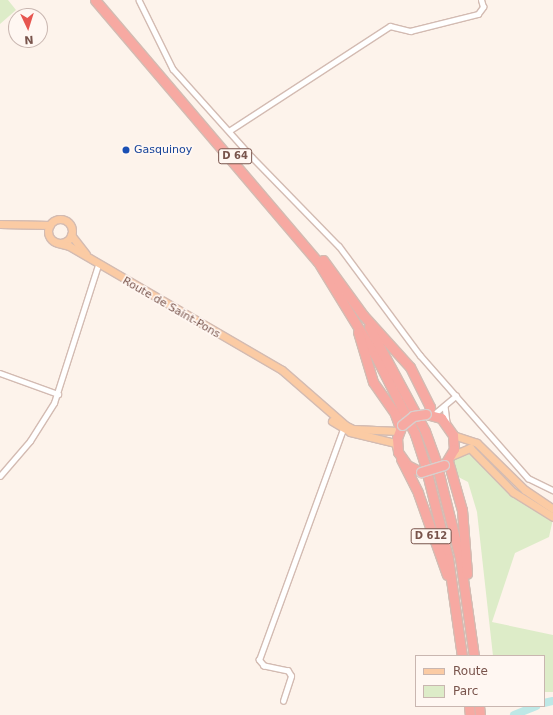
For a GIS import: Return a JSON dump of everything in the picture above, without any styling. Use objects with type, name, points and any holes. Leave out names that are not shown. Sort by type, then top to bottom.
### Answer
[{"type":"highway","name":"D 64","points":[[95,0],[318,262],[352,313],[373,382],[395,414],[400,428]]},
{"type":"highway","name":"D 64","points":[[102,0],[322,258],[363,315],[414,373],[430,407],[429,414]]},
{"type":"highway","points":[[352,313],[415,434],[426,465],[457,614]]},
{"type":"highway","points":[[363,315],[425,431],[436,462],[467,601]]},
{"type":"highway","points":[[429,414],[447,423],[453,435],[448,460],[422,472],[399,455],[400,428],[413,416],[429,414]]},
{"type":"highway","name":"D 612","points":[[399,455],[418,493],[450,582],[457,614],[462,655]]},
{"type":"highway","name":"D 612","points":[[448,460],[462,510],[467,601],[474,655]]},
{"type":"main road","points":[[0,224],[27,227],[50,225],[58,220],[66,221],[71,235],[66,242],[58,243],[49,236],[27,227]]},
{"type":"main road","points":[[49,236],[50,225]]},
{"type":"main road","name":"Route de Saint-Pons","points":[[71,235],[97,265]]},
{"type":"main road","name":"Route de Saint-Pons","points":[[58,243],[69,246],[97,265],[294,378],[343,427],[395,443],[399,455]]},
{"type":"main road","name":"Route de Saint-Pons","points":[[343,427],[353,429],[400,428]]},
{"type":"main road","points":[[453,435],[477,443],[525,490],[553,509]]},
{"type":"main road","points":[[448,460],[470,448],[514,492],[553,517]]},
{"type":"street","points":[[139,0],[173,69],[229,131],[339,246],[420,355],[528,478],[553,490]]},
{"type":"street","points":[[229,131],[390,26],[410,31],[478,14],[483,6],[481,0]]},
{"type":"street","points":[[0,476],[30,441],[58,394],[97,265]]},
{"type":"street","points":[[0,373],[58,394]]},
{"type":"street","points":[[429,414],[445,406],[456,396]]},
{"type":"street","points":[[445,406],[447,423]]},
{"type":"street","points":[[283,701],[292,676],[288,671],[264,666],[259,660],[343,427]]},
{"type":"green space","points":[[0,0],[8,0],[14,8],[8,8],[8,17],[0,24]]},
{"type":"green space","points":[[461,447],[553,519],[549,537],[515,553],[492,622],[553,635],[553,692],[545,692],[545,655],[493,655],[477,512],[468,482],[441,468],[449,450]]},
{"type":"waterway","points":[[545,703],[553,701]]},
{"type":"waterway","points":[[514,715],[534,707]]},
{"type":"place","name":"Gasquinoy","points":[[126,150]]}]
